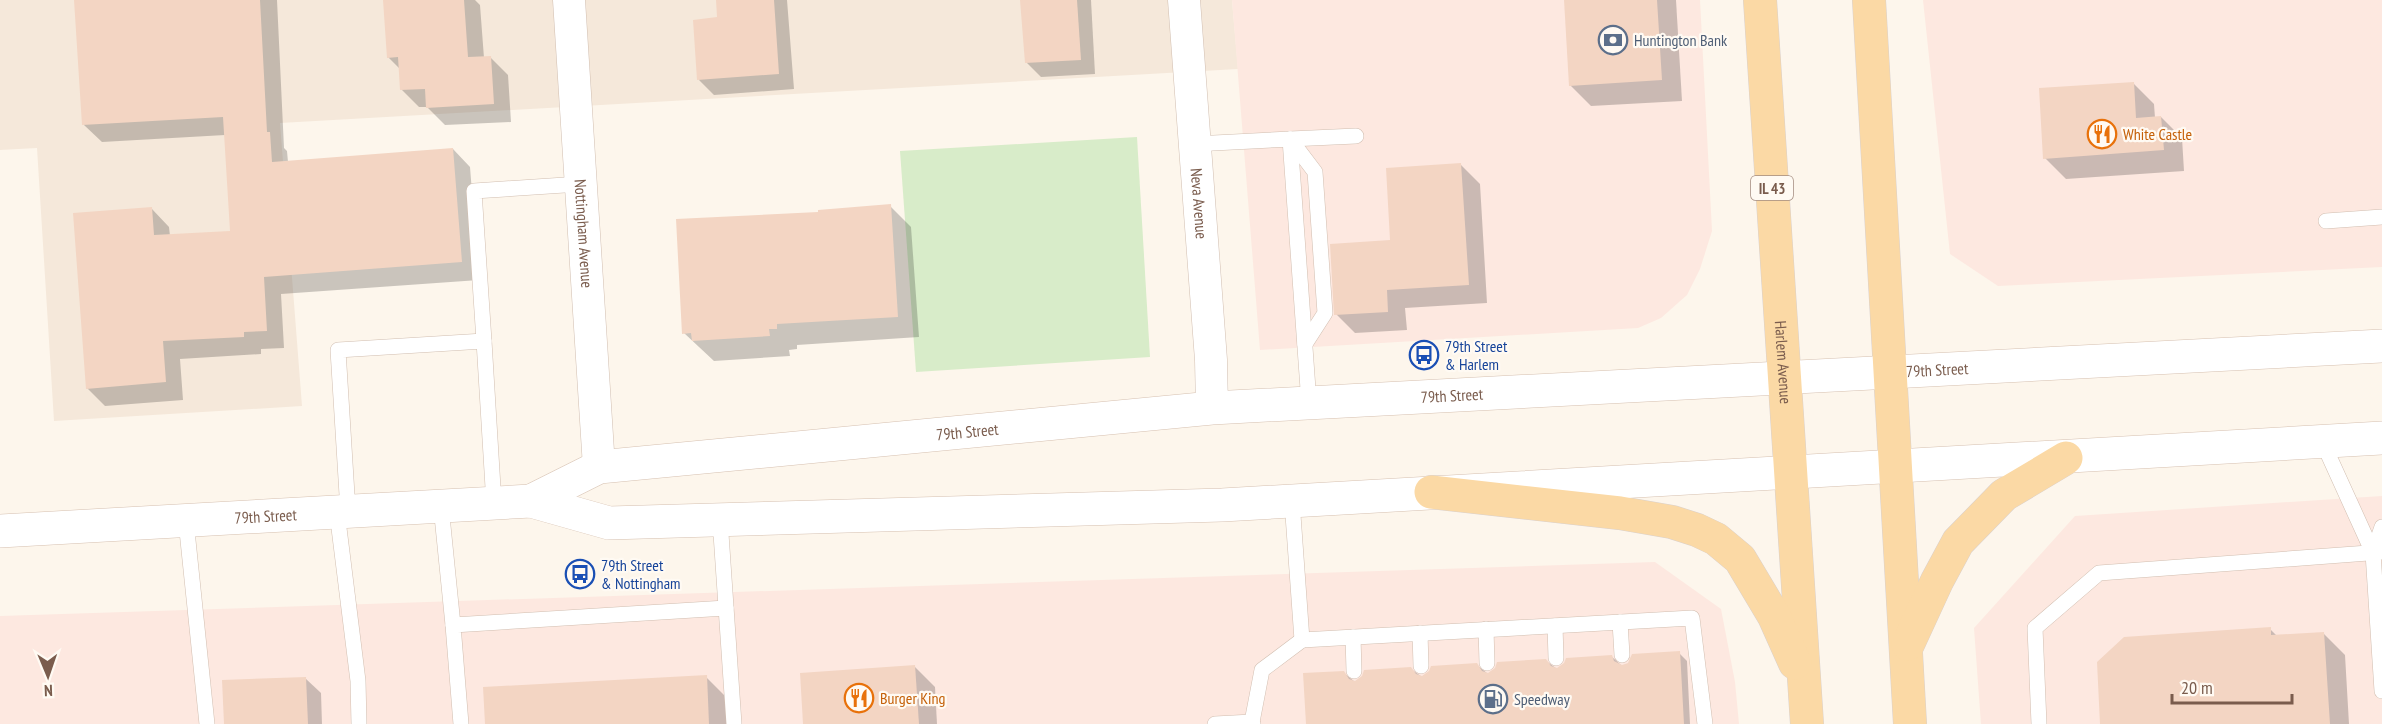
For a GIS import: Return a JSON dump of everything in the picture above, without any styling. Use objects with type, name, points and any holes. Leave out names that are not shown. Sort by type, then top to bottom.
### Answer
[{"type":"main road","name":"Harlem Avenue","points":[[1760,0],[1807,724]]},
{"type":"main road","points":[[1869,0],[1910,724]]},
{"type":"main road","name":"79th Street","points":[[531,501],[599,467],[1212,408],[2382,346]]},
{"type":"main road","name":"79th Street","points":[[0,531],[531,501],[609,522],[1292,501],[2382,438]]},
{"type":"main road","points":[[1906,649],[1937,581],[1958,542],[2004,495],[2066,458]]},
{"type":"main road","points":[[1431,492],[1620,513],[1672,522],[1707,535],[1740,559],[1774,616],[1804,685]]},
{"type":"street","name":"Nottingham Avenue","points":[[569,0],[599,467]]},
{"type":"street","name":"Neva Avenue","points":[[1184,0],[1211,360],[1212,408]]},
{"type":"lane","points":[[1194,144],[1356,136]]},
{"type":"lane","points":[[1290,140],[1310,403]]},
{"type":"lane","points":[[1290,140],[1315,172],[1316,184],[1325,312],[1305,344]]},
{"type":"lane","points":[[494,504],[474,191],[580,184]]},
{"type":"lane","points":[[2326,221],[2382,217]]},
{"type":"lane","points":[[359,724],[358,681],[343,512],[338,350],[484,340]]},
{"type":"lane","points":[[2323,443],[2378,553]]},
{"type":"lane","points":[[1292,501],[1302,640]]},
{"type":"lane","points":[[441,506],[461,724]]},
{"type":"lane","points":[[720,519],[734,724]]},
{"type":"lane","points":[[186,520],[207,724]]},
{"type":"lane","points":[[2382,527],[2378,553],[2382,691]]},
{"type":"lane","points":[[2039,724],[2035,628],[2099,573],[2378,553]]},
{"type":"lane","points":[[453,625],[726,608]]},
{"type":"lane","points":[[1215,724],[1253,723],[1262,670],[1302,640],[1692,618],[1705,724]]},
{"type":"lane","points":[[1620,622],[1622,655]]},
{"type":"lane","points":[[1555,626],[1556,658]]},
{"type":"lane","points":[[1485,629],[1487,663]]},
{"type":"lane","points":[[1420,633],[1421,666]]},
{"type":"lane","points":[[1353,637],[1354,671]]},
{"type":"shaded area","points":[[0,0],[1232,0],[1238,69],[280,123],[302,406],[54,421],[37,148],[0,150]]},
{"type":"shaded area","points":[[1232,0],[1700,0],[1712,231],[1700,269],[1687,295],[1661,318],[1638,328],[1260,350]]},
{"type":"shaded area","points":[[1923,0],[2382,0],[2382,267],[1998,286],[1950,254]]},
{"type":"shaded area","points":[[2382,496],[2382,724],[1981,724],[1974,628],[2075,516]]},
{"type":"shaded area","points":[[1655,562],[1721,609],[1735,682],[1739,724],[0,724],[0,616]]},
{"type":"green space","points":[[1137,137],[1150,357],[916,372],[900,151]]},
{"type":"building","points":[[74,0],[260,0],[267,132],[270,132],[272,162],[453,148],[462,262],[264,277],[267,331],[244,332],[244,337],[163,341],[166,382],[86,389],[73,213],[152,207],[154,235],[230,231],[223,117],[82,125]]},
{"type":"building","points":[[383,0],[464,0],[468,57],[491,56],[494,104],[426,108],[425,89],[400,90],[398,57],[387,58]]},
{"type":"building","points":[[716,0],[774,0],[779,74],[697,80],[693,20],[717,17]]},
{"type":"building","points":[[1020,0],[1077,0],[1081,60],[1025,63]]},
{"type":"building","name":"Huntington Bank","points":[[1564,0],[1657,0],[1662,80],[1569,86]]},
{"type":"building","name":"White Castle","points":[[2134,82],[2136,118],[2161,116],[2164,150],[2043,159],[2039,88]]},
{"type":"building","points":[[1461,163],[1469,285],[1387,290],[1388,312],[1334,315],[1330,244],[1390,240],[1386,168]]},
{"type":"building","points":[[891,204],[898,317],[777,324],[777,329],[769,329],[770,336],[692,341],[691,333],[682,334],[676,219],[818,212],[818,210]]},
{"type":"building","points":[[2271,627],[2271,635],[2324,632],[2330,724],[2100,724],[2097,662],[2124,637]]},
{"type":"building","name":"Speedway","points":[[1680,651],[1684,724],[1306,724],[1303,673],[1344,671],[1349,679],[1355,681],[1362,676],[1364,670],[1411,667],[1416,674],[1422,676],[1429,671],[1431,666],[1477,663],[1482,671],[1488,673],[1495,668],[1497,662],[1546,659],[1551,666],[1557,668],[1564,663],[1566,658],[1612,655],[1614,661],[1622,665],[1628,663],[1632,654]]},
{"type":"building","name":"Burger King","points":[[915,665],[919,724],[803,724],[800,673]]},
{"type":"building","points":[[707,675],[709,724],[485,724],[483,687]]},
{"type":"building","points":[[306,677],[308,724],[224,724],[222,680]]},
{"type":"place","name":"Huntington Bank","points":[[1613,40]]},
{"type":"place","name":"White Castle","points":[[2102,134]]},
{"type":"place","name":"79th Street & Harlem","points":[[1424,355]]},
{"type":"place","name":"79th Street & Nottingham","points":[[580,574]]},
{"type":"place","name":"Burger King","points":[[859,698]]},
{"type":"place","name":"Speedway","points":[[1493,699]]}]
